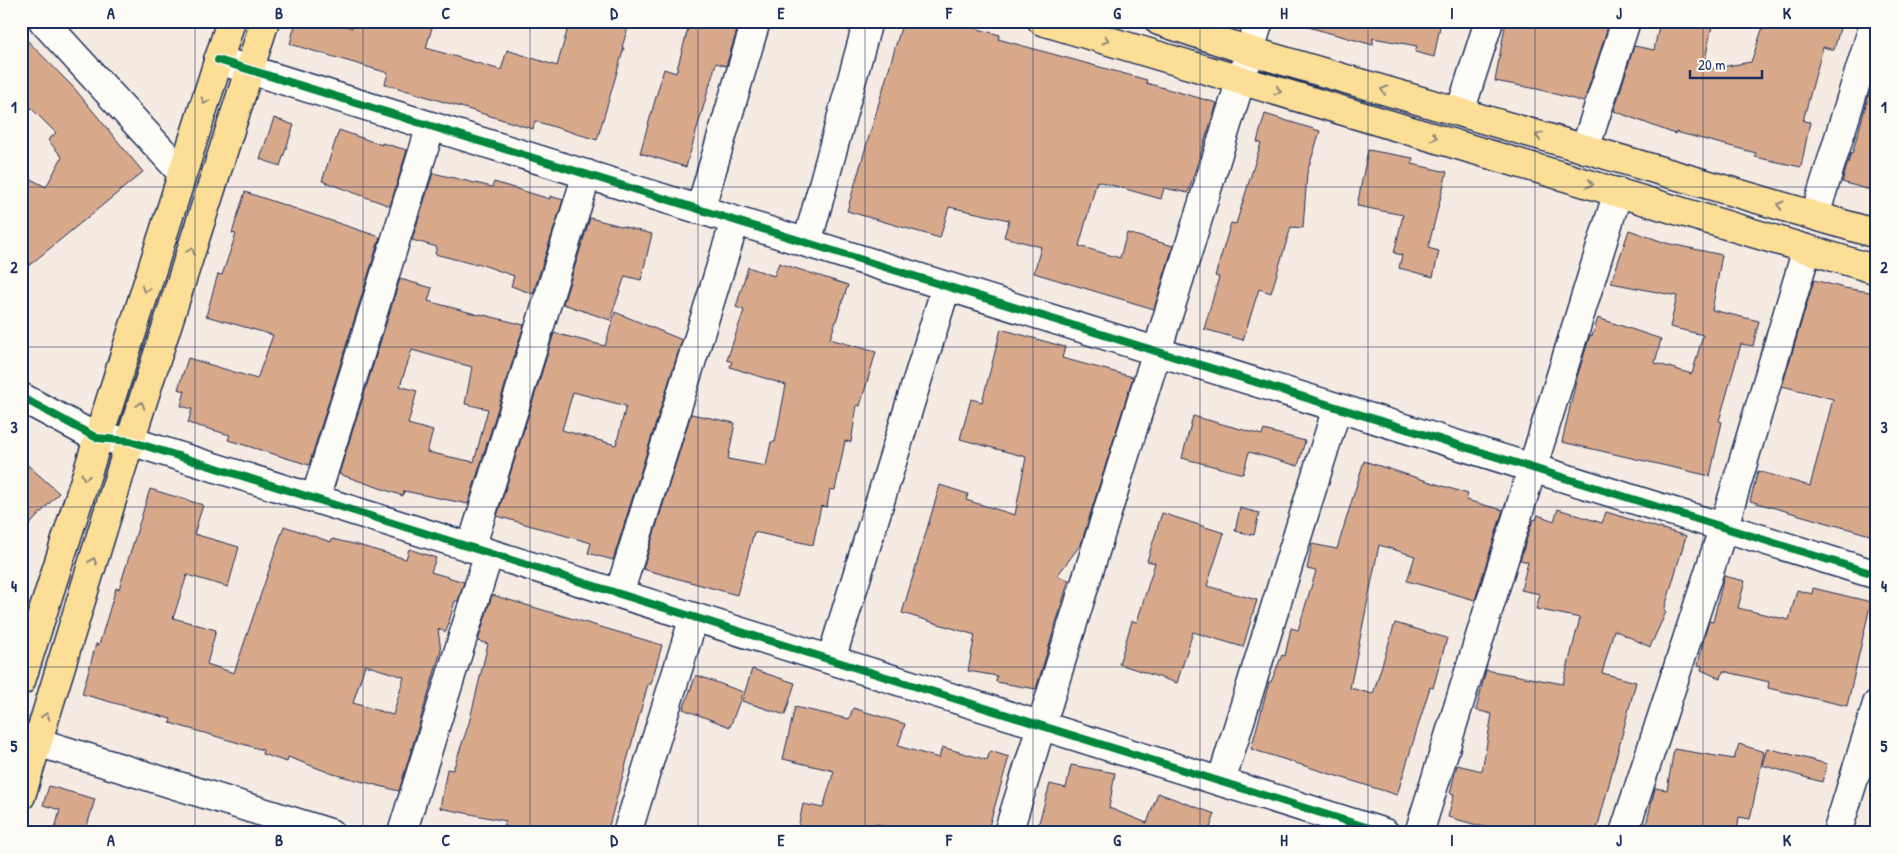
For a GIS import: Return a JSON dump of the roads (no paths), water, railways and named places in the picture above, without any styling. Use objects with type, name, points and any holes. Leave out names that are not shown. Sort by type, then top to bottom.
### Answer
[{"type":"main road","points":[[21,681],[231,21]]},
{"type":"main road","points":[[21,796],[30,739],[130,441],[265,21]]},
{"type":"main road","points":[[1042,21],[1877,270]]},
{"type":"main road","points":[[1158,21],[1250,51],[1877,234]]},
{"type":"street","points":[[43,21],[182,173]]},
{"type":"street","points":[[700,210],[756,21]]},
{"type":"street","points":[[807,243],[868,21]]},
{"type":"street","points":[[1008,833],[1259,21]]},
{"type":"street","points":[[1460,112],[1490,21]]},
{"type":"street","points":[[1585,149],[1626,21]]},
{"type":"street","points":[[1815,215],[1876,21]]},
{"type":"street","points":[[218,60],[1877,575]]},
{"type":"street","points":[[315,499],[431,126]]},
{"type":"street","points":[[402,833],[587,174]]},
{"type":"street","points":[[1419,833],[1618,192]]},
{"type":"street","points":[[619,594],[735,221]]},
{"type":"street","points":[[1624,833],[1724,526],[1807,249]]},
{"type":"street","points":[[831,660],[946,287]]},
{"type":"street","points":[[21,397],[97,438],[130,441],[1385,833]]},
{"type":"street","points":[[1221,782],[1337,408]]},
{"type":"street","points":[[627,833],[694,617]]},
{"type":"street","points":[[1837,833],[1877,704]]},
{"type":"street","points":[[30,739],[330,833]]}]
